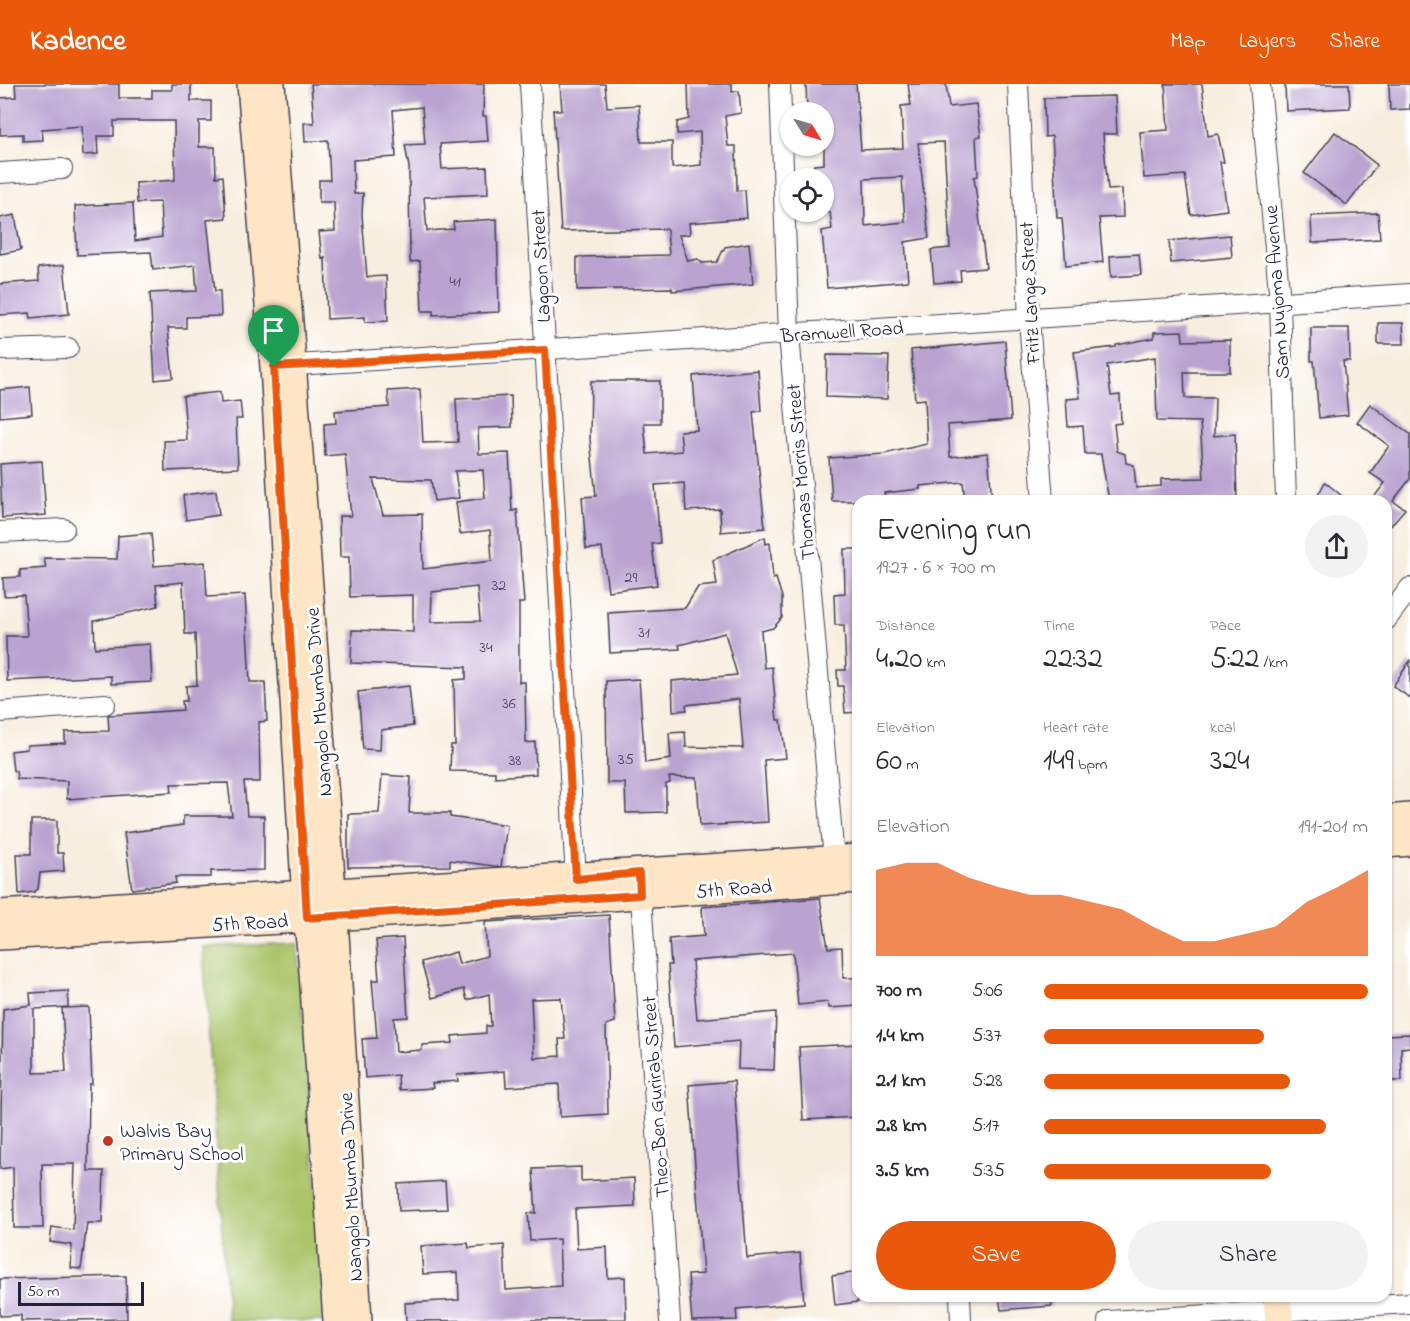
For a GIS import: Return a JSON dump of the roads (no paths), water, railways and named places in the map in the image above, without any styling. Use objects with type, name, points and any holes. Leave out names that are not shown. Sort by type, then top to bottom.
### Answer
[{"type":"street","name":"Nangolo Mbumba Drive","points":[[251,84],[284,366],[333,905],[358,1321]]},
{"type":"street","name":"Nangolo Mbumba Drive","points":[[271,84],[306,907],[312,958],[337,1321]]},
{"type":"street","name":"Lagoon Street","points":[[530,84],[576,879]]},
{"type":"street","name":"Thomas Morris Street","points":[[780,84],[789,334],[846,859]]},
{"type":"street","name":"Fritz Lange Street","points":[[1018,84],[1029,319],[1043,495]]},
{"type":"street","name":"Sam Nujoma Avenue","points":[[1260,84],[1280,302],[1286,495]]},
{"type":"street","points":[[0,173],[62,169]]},
{"type":"street","name":"Bramwell Road","points":[[284,366],[1410,294]]},
{"type":"street","points":[[0,350],[68,348]]},
{"type":"street","points":[[0,532],[63,529]]},
{"type":"street","points":[[1392,612],[1410,588]]},
{"type":"street","points":[[0,712],[105,704]]},
{"type":"street","points":[[1392,818],[1410,817]]},
{"type":"street","points":[[1392,843],[1410,842]]},
{"type":"street","name":"5th Road","points":[[333,905],[576,879],[640,884],[846,859]]},
{"type":"street","name":"5th Road","points":[[0,936],[306,907],[640,884],[852,879]]},
{"type":"street","name":"Theo-Ben Gurirab Street","points":[[640,884],[670,1321]]},
{"type":"street","name":"5th Road","points":[[0,914],[252,901],[306,907]]},
{"type":"street","points":[[960,1302],[961,1321]]},
{"type":"street","points":[[1108,1321],[1278,1309],[1410,1303]]},
{"type":"place","name":"Walvis Bay Primary School","points":[[108,1141]]}]
